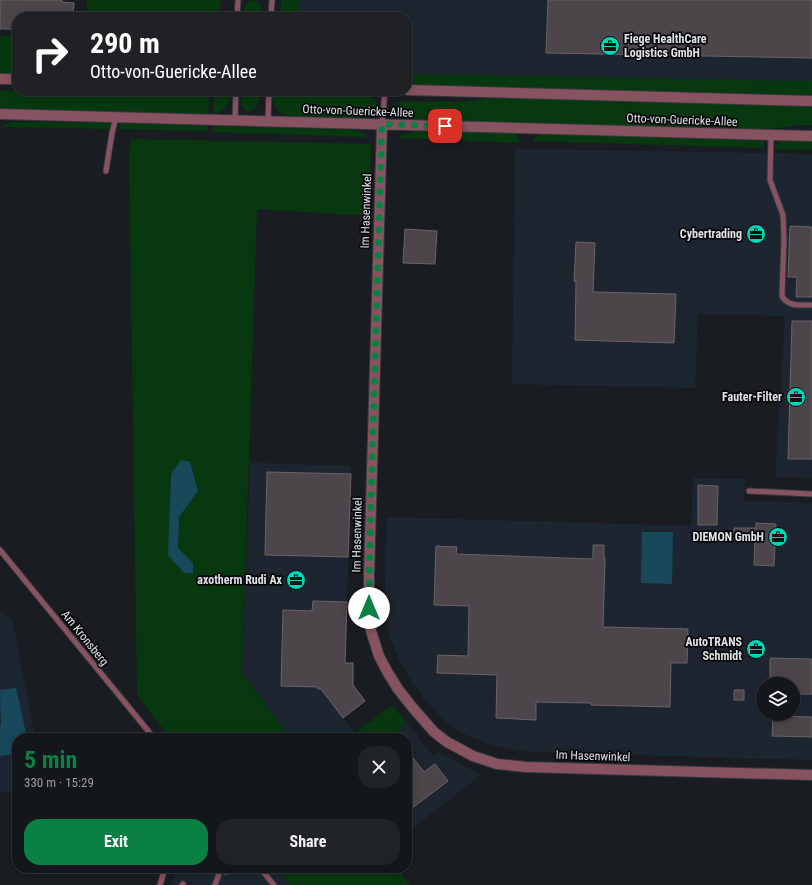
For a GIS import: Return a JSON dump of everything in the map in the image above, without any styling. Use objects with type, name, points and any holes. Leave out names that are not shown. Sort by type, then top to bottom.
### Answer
[{"type":"street","points":[[0,79],[12,79]]},
{"type":"street","name":"Otto-von-Guericke-Allee","points":[[412,90],[812,101]]},
{"type":"street","name":"Otto-von-Guericke-Allee","points":[[0,114],[812,136]]},
{"type":"street","name":"Im Hasenwinkel","points":[[382,124],[369,608],[371,631],[375,645],[388,673],[398,689],[423,720],[447,742],[473,756],[497,764],[526,767],[812,775]]},
{"type":"lane","points":[[237,12],[238,0]]},
{"type":"lane","points":[[271,12],[272,0]]},
{"type":"lane","points":[[235,121],[236,96]]},
{"type":"lane","points":[[268,121],[269,96]]},
{"type":"lane","points":[[382,124],[385,96]]},
{"type":"lane","points":[[106,171],[116,117]]},
{"type":"lane","points":[[771,135],[770,180],[783,215],[784,239],[782,296],[787,303],[812,305]]},
{"type":"lane","points":[[749,491],[812,494]]},
{"type":"lane","name":"Am Kronsberg","points":[[0,550],[150,733]]},
{"type":"lane","points":[[160,885],[164,873]]},
{"type":"lane","points":[[215,885],[221,873]]},
{"type":"lane","points":[[264,873],[274,885]]},
{"type":"shaded area","name":"Fiege HealthCare Logistics GmbH","points":[[299,0],[812,0],[812,81],[412,74],[412,12],[298,12]]},
{"type":"shaded area","points":[[515,149],[765,153],[766,155],[775,155],[777,153],[812,155],[812,478],[775,477],[785,316],[698,314],[695,388],[512,384]]},
{"type":"shaded area","name":"axotherm Rudi Ax","points":[[250,463],[351,466],[345,662],[353,663],[353,685],[365,701],[343,718],[355,733],[287,733],[242,673]]},
{"type":"shaded area","points":[[693,478],[745,479],[744,501],[812,503],[812,760],[530,752],[491,745],[468,736],[444,720],[431,706],[411,681],[397,656],[390,636],[386,616],[386,517],[691,526]]},
{"type":"shaded area","points":[[0,610],[13,621],[34,733],[12,733],[12,793],[0,792]]},
{"type":"shaded area","points":[[407,723],[433,756],[439,752],[481,775],[412,828],[412,733],[394,733]]},
{"type":"shaded area","points":[[175,873],[281,873],[291,885],[171,885]]},
{"type":"green space","points":[[87,0],[221,0],[220,12],[87,12]]},
{"type":"green space","points":[[253,0],[258,3],[263,12],[244,12],[248,2]]},
{"type":"green space","points":[[281,0],[300,0],[299,12],[281,12]]},
{"type":"green space","points":[[0,36],[12,36],[12,74],[0,74]]},
{"type":"green space","points":[[412,74],[812,81],[812,95],[412,85]]},
{"type":"green space","points":[[0,91],[12,91],[12,96],[210,96],[208,114],[6,108],[0,107]]},
{"type":"green space","points":[[214,96],[229,96],[228,103],[224,109],[213,114]]},
{"type":"green space","points":[[241,96],[260,96],[257,106],[250,111],[243,107]]},
{"type":"green space","points":[[273,96],[369,96],[376,102],[377,110],[369,116],[363,118],[289,116],[278,110]]},
{"type":"green space","points":[[495,98],[812,106],[812,125],[799,125],[765,130],[409,120],[396,115],[393,110],[395,105],[403,101],[461,102]]},
{"type":"green space","points":[[14,122],[111,123],[109,129],[2,127],[5,124]]},
{"type":"green space","points":[[120,123],[207,126],[207,131],[119,129]]},
{"type":"green space","points":[[213,126],[353,130],[363,133],[367,137],[213,132]]},
{"type":"green space","points":[[417,131],[513,133],[518,136],[520,143],[398,138],[405,134]]},
{"type":"green space","points":[[541,134],[764,141],[765,148],[532,141],[536,136]]},
{"type":"green space","points":[[131,139],[371,144],[369,216],[257,209],[242,673],[287,733],[166,733],[137,695],[129,155]],"holes":[[[171,474],[198,491],[179,517],[178,548],[169,555]]]},
{"type":"green space","points":[[779,141],[812,142],[812,150],[774,149]]},
{"type":"green space","points":[[392,705],[407,723],[394,733],[355,733]]},
{"type":"green space","points":[[281,873],[400,873],[410,885],[291,885]]},
{"type":"water","points":[[181,460],[190,462],[198,491],[179,517],[178,548],[193,563],[193,573],[184,573],[168,555],[171,474]]},
{"type":"water","points":[[642,532],[673,532],[672,584],[641,583]]},
{"type":"water","points":[[16,688],[26,733],[12,733],[12,755],[0,756],[1,725],[0,690]]},
{"type":"building","points":[[0,0],[62,0],[62,2],[74,3],[73,12],[12,12],[12,29],[0,29]]},
{"type":"building","points":[[548,0],[812,0],[812,58],[546,53]]},
{"type":"building","points":[[790,226],[812,227],[812,297],[796,297],[797,277],[788,277]]},
{"type":"building","points":[[405,229],[437,231],[435,264],[403,263]]},
{"type":"building","points":[[576,242],[595,243],[593,292],[676,294],[674,343],[575,340],[576,281],[574,281]]},
{"type":"building","points":[[792,321],[812,321],[812,459],[788,459]]},
{"type":"building","points":[[267,472],[351,474],[348,557],[265,555]]},
{"type":"building","points":[[698,485],[718,486],[717,525],[698,525]]},
{"type":"building","points":[[756,523],[776,524],[774,566],[754,565],[755,540],[734,540],[734,528],[756,528]]},
{"type":"building","points":[[593,545],[604,545],[603,627],[688,629],[687,663],[671,663],[670,707],[536,702],[536,720],[496,718],[497,675],[437,673],[438,655],[468,656],[469,606],[434,605],[436,546],[457,547],[456,554],[593,559]]},
{"type":"building","points":[[313,601],[347,602],[345,663],[353,663],[353,685],[365,701],[343,718],[321,689],[318,689],[318,687],[281,686],[283,610],[312,611]]},
{"type":"building","points":[[770,658],[812,659],[812,694],[800,694],[800,677],[770,677]]},
{"type":"building","points":[[734,690],[744,690],[744,700],[734,700]]},
{"type":"building","points":[[800,717],[812,717],[812,737],[772,736],[773,721],[800,721]]},
{"type":"building","points":[[412,756],[424,772],[435,764],[448,781],[412,808]]},
{"type":"place","name":"Fiege HealthCare Logistics GmbH","points":[[610,46]]},
{"type":"place","name":"Cybertrading","points":[[756,234]]},
{"type":"place","name":"Fauter-Filter","points":[[796,397]]},
{"type":"place","name":"DIEMON GmbH","points":[[778,537]]},
{"type":"place","name":"axotherm Rudi Ax","points":[[296,580]]},
{"type":"place","name":"AutoTRANS Schmidt","points":[[756,649]]},
{"type":"route","points":[[369,608],[382,124],[445,126]]}]
